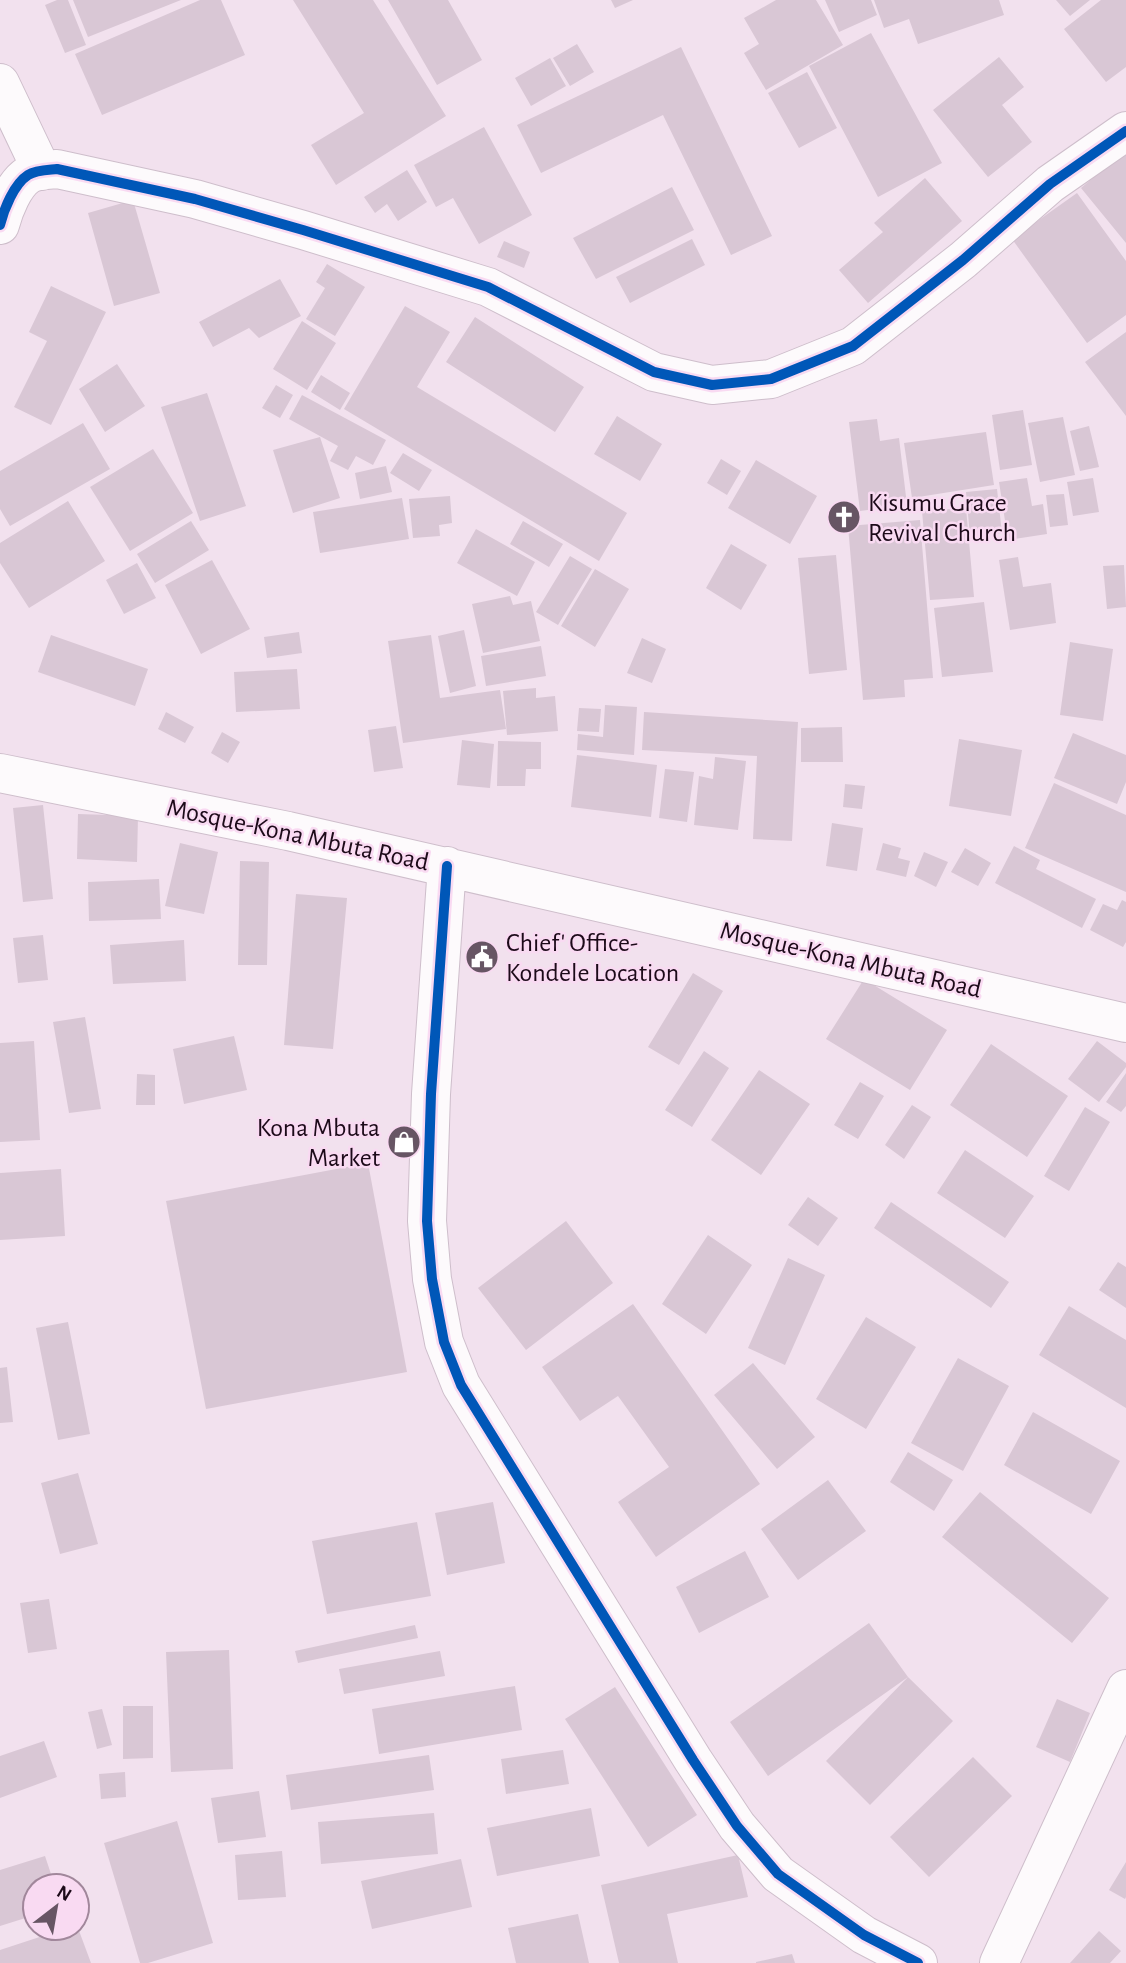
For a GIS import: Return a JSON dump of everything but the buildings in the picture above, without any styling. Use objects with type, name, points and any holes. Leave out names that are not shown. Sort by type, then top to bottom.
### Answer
[{"type":"street","points":[[0,83],[42,171]]},
{"type":"street","points":[[0,225],[3,212],[20,182],[30,174],[57,169],[195,200],[488,287],[654,372],[712,385],[771,379],[853,346],[963,260],[1050,184],[1126,131]]},
{"type":"street","name":"Mosque-Kona Mbuta Road","points":[[0,773],[447,866],[1126,1023]]},
{"type":"street","points":[[447,866],[430,1094],[427,1221],[432,1279],[444,1342],[461,1385],[693,1760],[737,1826],[778,1874],[864,1935],[918,1963]]},
{"type":"street","points":[[999,1963],[1126,1689]]},
{"type":"cycle path","points":[[0,225],[18,184],[28,175],[42,170],[57,169],[195,199],[488,287],[654,372],[712,385],[771,379],[853,346],[963,260],[1050,184],[1126,131]]},
{"type":"cycle path","points":[[447,866],[431,1094],[427,1221],[432,1279],[444,1342],[461,1385],[693,1760],[737,1826],[778,1874],[864,1935],[918,1963]]},
{"type":"place","name":"Kisumu Grace Revival Church","points":[[844,517]]},
{"type":"place","name":"Chief' Office- Kondele Location","points":[[482,957]]},
{"type":"place","name":"Kona Mbuta Market","points":[[404,1142]]}]
